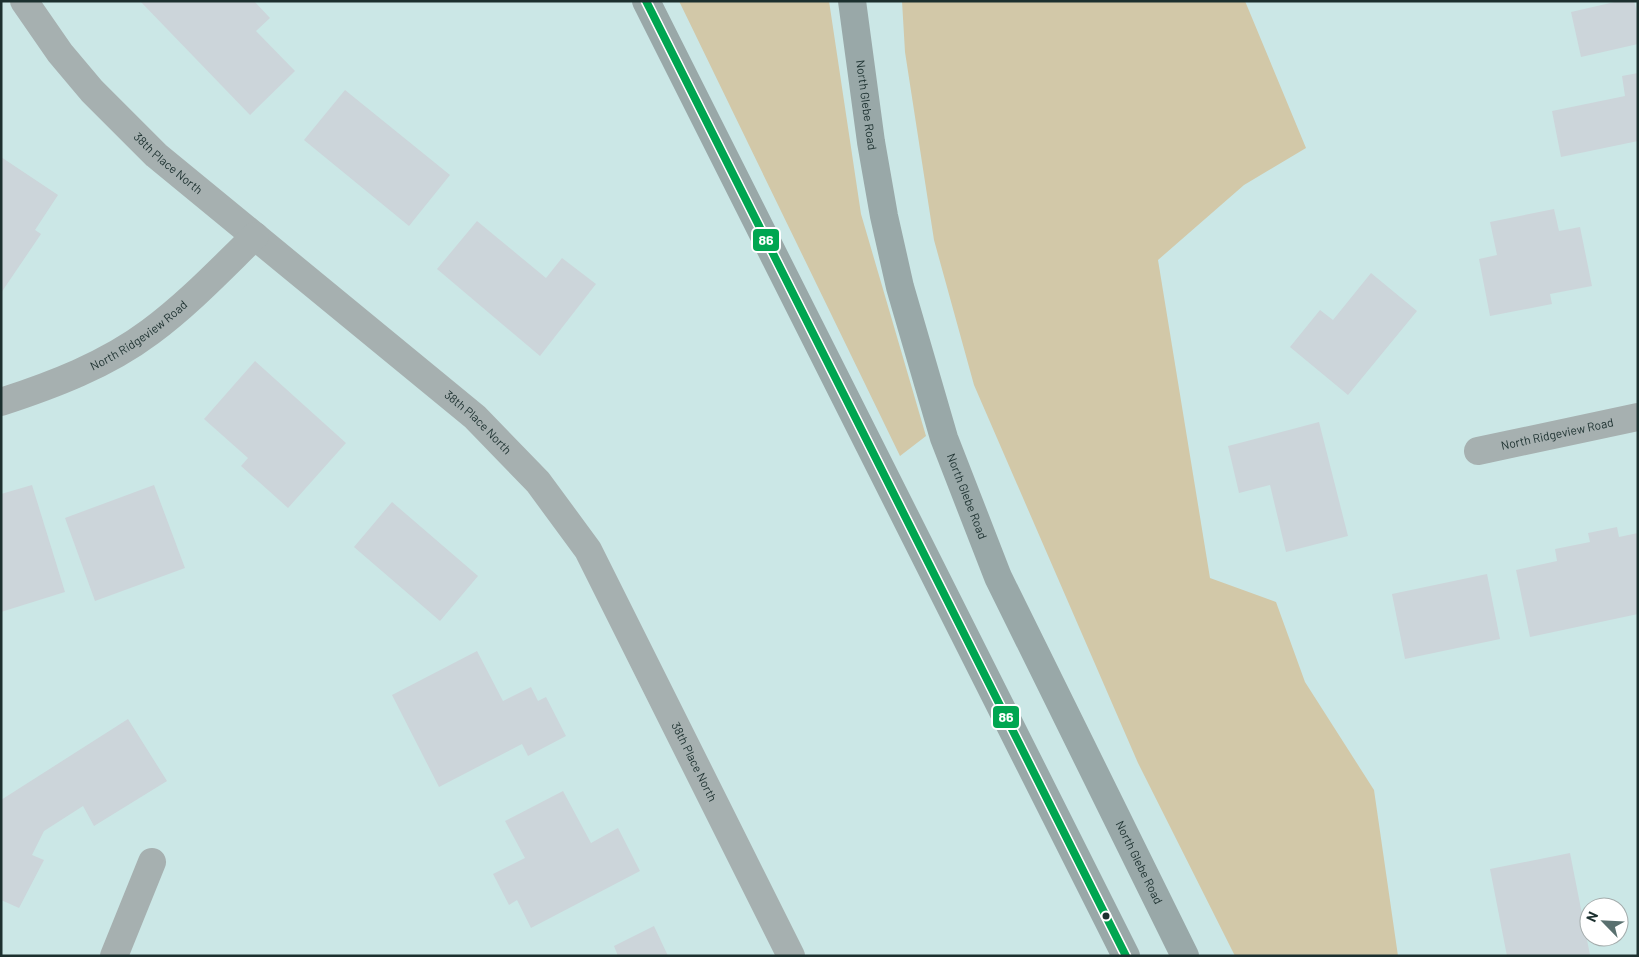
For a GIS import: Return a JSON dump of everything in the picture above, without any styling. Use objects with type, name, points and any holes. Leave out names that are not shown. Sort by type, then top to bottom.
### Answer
[{"type":"main road","points":[[646,1],[1126,956]]},
{"type":"main road","name":"North Glebe Road","points":[[852,1],[871,142],[884,216],[900,287],[944,438],[998,577],[1185,956]]},
{"type":"street","name":"38th Place North","points":[[24,1],[60,52],[92,91],[156,155],[475,416],[538,482],[588,550],[791,956]]},
{"type":"street","name":"North Ridgeview Road","points":[[1,402],[39,389],[81,371],[116,354],[150,333],[203,288],[255,236]]},
{"type":"street","name":"North Ridgeview Road","points":[[1478,451],[1638,417]]},
{"type":"street","points":[[114,956],[152,862]]},
{"type":"shaded area","points":[[679,1],[829,1],[861,214],[926,436],[900,456]]},
{"type":"shaded area","points":[[902,1],[1245,1],[1306,148],[1244,185],[1158,260],[1210,578],[1276,602],[1305,682],[1374,790],[1398,956],[1235,956],[1138,763],[974,385],[934,240],[905,52]]},
{"type":"building","points":[[140,1],[254,1],[270,18],[256,31],[295,71],[250,115]]},
{"type":"building","points":[[1619,1],[1634,1],[1638,17],[1638,44],[1581,57],[1571,12]]},
{"type":"building","points":[[1638,73],[1638,141],[1561,157],[1552,111],[1625,96],[1622,76]]},
{"type":"building","points":[[345,90],[450,175],[409,226],[304,140]]},
{"type":"building","points":[[1,157],[58,195],[35,230],[41,234],[1,293]]},
{"type":"building","points":[[1554,209],[1559,231],[1580,227],[1592,286],[1550,294],[1552,304],[1490,316],[1479,259],[1497,255],[1490,222]]},
{"type":"building","points":[[477,221],[546,278],[562,258],[596,284],[540,356],[437,269]]},
{"type":"building","points":[[1371,273],[1417,311],[1348,395],[1290,347],[1320,310],[1333,320]]},
{"type":"building","points":[[255,361],[346,443],[288,508],[241,466],[248,458],[204,419]]},
{"type":"building","points":[[1319,422],[1348,536],[1286,552],[1270,485],[1239,493],[1228,446]]},
{"type":"building","points":[[32,485],[65,592],[1,612],[1,494]]},
{"type":"building","points":[[154,485],[185,568],[95,601],[65,518]]},
{"type":"building","points":[[392,502],[478,576],[440,621],[354,547]]},
{"type":"building","points":[[1617,527],[1619,537],[1638,533],[1638,614],[1530,637],[1516,570],[1557,561],[1555,549],[1590,542],[1588,533]]},
{"type":"building","points":[[1487,574],[1500,639],[1405,659],[1392,594]]},
{"type":"building","points":[[477,651],[503,701],[531,687],[538,701],[546,697],[566,736],[528,756],[522,744],[439,787],[392,695]]},
{"type":"building","points":[[128,719],[167,781],[94,826],[83,806],[44,831],[32,855],[44,860],[19,908],[1,900],[1,800]]},
{"type":"building","points":[[563,791],[591,843],[618,828],[640,871],[531,928],[517,900],[509,905],[493,874],[525,858],[505,821]]},
{"type":"building","points":[[1570,853],[1579,899],[1579,947],[1588,947],[1590,955],[1507,956],[1490,869]]},
{"type":"building","points":[[654,926],[668,956],[618,956],[614,946]]},
{"type":"transit line","name":"86","points":[[646,1],[1126,956]]}]
